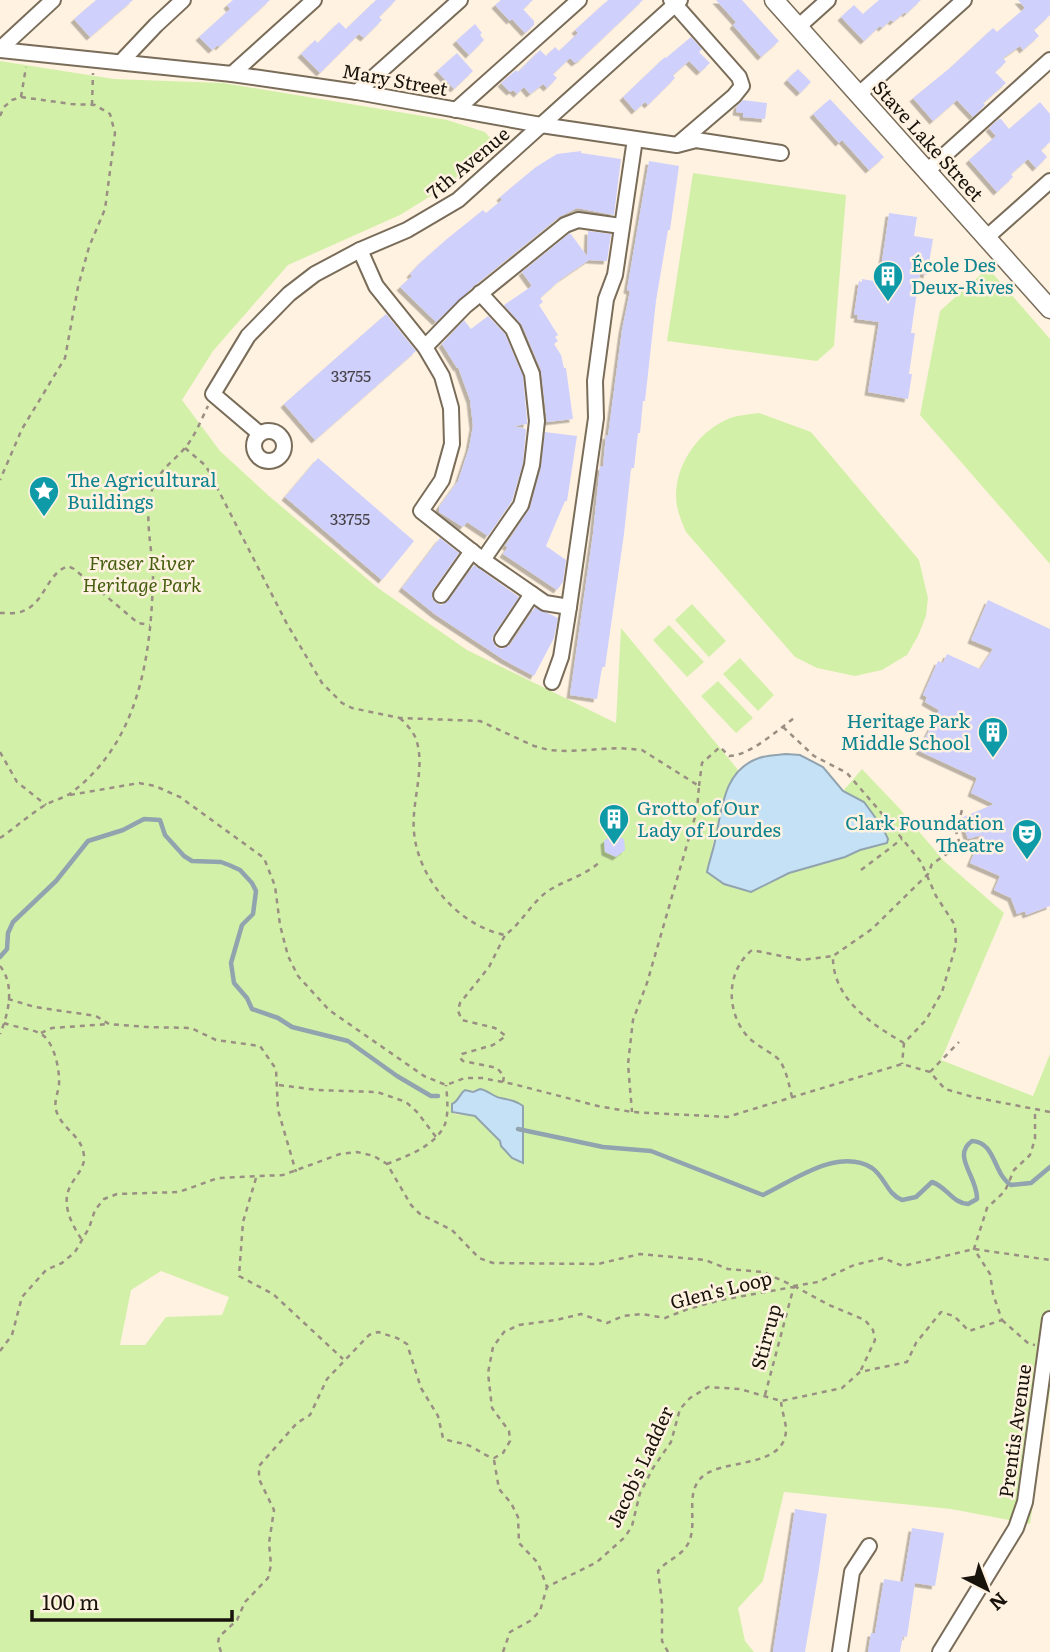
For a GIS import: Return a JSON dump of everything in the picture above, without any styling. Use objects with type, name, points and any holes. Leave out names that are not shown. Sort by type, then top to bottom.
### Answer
[{"type":"main road","name":"Stave Lake Street","points":[[774,0],[1050,309]]},
{"type":"street","points":[[0,50],[53,0]]},
{"type":"street","points":[[121,62],[183,0]]},
{"type":"street","points":[[232,74],[314,0]]},
{"type":"street","points":[[357,93],[460,0]]},
{"type":"street","points":[[456,110],[579,0]]},
{"type":"street","points":[[798,27],[828,0]]},
{"type":"street","points":[[858,95],[964,0]]},
{"type":"street","points":[[675,1],[739,77],[742,86],[677,145]]},
{"type":"street","name":"7th Avenue","points":[[260,434],[213,394],[248,336],[269,313],[315,274],[360,250],[407,230],[458,200],[675,1]]},
{"type":"street","name":"Mary Street","points":[[0,50],[232,74],[635,139],[677,145],[696,140],[781,153]]},
{"type":"street","points":[[927,172],[1050,60]]},
{"type":"street","points":[[552,681],[561,657],[569,607],[596,418],[595,381],[606,299],[615,275],[635,139]]},
{"type":"street","points":[[986,237],[1050,181]]},
{"type":"street","points":[[425,347],[480,293],[565,225],[578,220],[621,226]]},
{"type":"street","points":[[360,250],[376,286],[425,347],[442,376],[451,408],[452,444],[442,480],[421,511],[545,603],[569,607]]},
{"type":"street","points":[[441,595],[521,505],[532,465],[537,421],[532,374],[513,329],[480,293]]},
{"type":"street","points":[[502,639],[532,594]]},
{"type":"street","name":"Prentis Avenue","points":[[940,1652],[1016,1528],[1025,1502],[1050,1319]]},
{"type":"street","points":[[839,1652],[852,1572],[869,1546]]},
{"type":"path","points":[[20,97],[27,53]]},
{"type":"path","points":[[92,105],[94,60]]},
{"type":"path","points":[[0,116],[4,107],[20,97],[92,105],[110,114],[115,133],[105,209],[89,247],[78,287],[65,358],[27,419],[0,480]]},
{"type":"path","points":[[70,795],[98,766],[128,723],[140,690],[147,660],[153,576],[148,511],[151,492],[158,475],[170,460],[185,448],[203,415]]},
{"type":"path","points":[[185,448],[206,466],[287,624],[330,694],[352,708],[400,718],[480,721],[534,746],[549,750],[642,750],[699,786]]},
{"type":"path","points":[[0,613],[22,612],[36,603],[53,575],[68,566],[138,624],[150,625]]},
{"type":"path","points":[[400,718],[416,739],[419,755],[413,829],[420,861],[449,903],[473,924],[491,933],[505,935]]},
{"type":"path","points":[[632,1112],[628,1064],[633,1020],[648,983],[696,810],[702,763],[720,747],[729,756],[735,756],[794,719]]},
{"type":"path","points":[[783,727],[814,756],[847,773],[928,874],[936,896],[956,925],[956,945],[942,992],[926,1020],[904,1043],[902,1064]]},
{"type":"path","points":[[0,752],[17,782],[46,804]]},
{"type":"path","points":[[0,838],[46,804],[70,795],[139,783],[155,786],[180,797],[264,858],[275,886],[280,925],[288,956],[298,976],[329,1010],[416,1071],[446,1085],[465,1078],[482,1078],[598,1107],[632,1112],[727,1117],[902,1064],[930,1072],[945,1089],[1050,1112]]},
{"type":"path","points":[[792,1097],[788,1078],[778,1058],[767,1053],[748,1036],[732,1007],[732,981],[743,958],[752,950],[801,960],[833,956],[872,929],[928,874],[932,864],[960,845],[956,831],[962,810]]},
{"type":"path","points":[[861,870],[902,839]]},
{"type":"path","points":[[503,1082],[504,1076],[496,1068],[460,1058],[462,1054],[493,1045],[506,1036],[495,1028],[462,1020],[458,1011],[460,1003],[489,967],[505,935],[517,927],[547,892],[577,878],[601,861]]},
{"type":"path","points":[[833,956],[833,968],[841,988],[856,1010],[904,1043]]},
{"type":"path","points":[[0,1034],[10,985],[1,968]]},
{"type":"path","points":[[8,999],[35,1007],[96,1016],[109,1024]]},
{"type":"path","points":[[4,1023],[40,1033],[50,1045],[60,1081],[54,1104],[58,1117],[80,1143],[84,1155],[83,1163],[68,1188],[70,1222],[82,1240]]},
{"type":"path","points":[[40,1033],[52,1028],[109,1024],[191,1028],[216,1040],[260,1046],[276,1069],[278,1110],[296,1172]]},
{"type":"path","points":[[930,1072],[959,1042]]},
{"type":"path","points":[[278,1085],[317,1090],[377,1092],[406,1102],[436,1136]]},
{"type":"path","points":[[387,1164],[419,1151],[436,1136],[445,1123],[446,1085]]},
{"type":"path","points":[[974,1249],[987,1208],[1005,1191],[1014,1170],[1030,1155],[1035,1139],[1035,1110]]},
{"type":"path","points":[[0,1351],[12,1335],[22,1297],[46,1270],[62,1263],[75,1252],[95,1210],[104,1199],[117,1194],[179,1192],[218,1178],[283,1175],[340,1154],[357,1152],[374,1156],[387,1164],[411,1205],[420,1214],[452,1230],[480,1258],[493,1263],[598,1264],[640,1254],[705,1260],[728,1269],[763,1272],[864,1320],[873,1330],[875,1340],[860,1372],[842,1388],[781,1401],[786,1430],[783,1441],[774,1451],[762,1458],[712,1471],[700,1478],[694,1489],[691,1537],[686,1548],[658,1571],[662,1603],[662,1641],[668,1652]]},
{"type":"path","points":[[256,1178],[243,1222],[239,1276],[273,1294],[344,1360]]},
{"type":"path","points":[[974,1249],[990,1274],[993,1294],[1002,1320],[1029,1344],[1046,1348]]},
{"type":"path","points":[[794,1286],[818,1282],[854,1265],[883,1258],[903,1266],[974,1249],[1050,1260]]},
{"type":"path","name":"Stirrup","points":[[765,1396],[794,1286]]},
{"type":"path","name":"Glen's Loop","points":[[494,1458],[503,1453],[510,1441],[509,1431],[492,1408],[488,1373],[492,1347],[504,1332],[519,1325],[556,1321],[581,1314],[607,1323],[642,1314],[665,1318],[721,1300],[794,1286]]},
{"type":"path","points":[[860,1372],[906,1362],[916,1343],[941,1312],[954,1316],[969,1331],[1002,1320]]},
{"type":"path","points":[[221,1652],[219,1637],[237,1620],[245,1602],[268,1578],[271,1565],[269,1543],[274,1525],[274,1510],[259,1479],[259,1466],[297,1423],[310,1415],[327,1379],[369,1335],[378,1332],[407,1344],[413,1357],[416,1376],[438,1416],[443,1438],[470,1445],[494,1458],[499,1489],[512,1503],[518,1517],[519,1543],[538,1563],[547,1587],[540,1611],[530,1621],[510,1632],[503,1652]]},
{"type":"path","name":"Jacob's Ladder","points":[[547,1587],[597,1562],[625,1537],[632,1526],[640,1493],[671,1442],[680,1409],[690,1398],[708,1387],[740,1389],[781,1401]]},
{"type":"green space","name":"Fraser River Heritage Park","points":[[0,61],[114,79],[223,83],[447,120],[485,132],[492,140],[492,148],[442,189],[400,215],[288,265],[213,351],[182,400],[220,451],[378,588],[467,650],[616,723],[621,628],[739,771],[726,794],[707,872],[724,884],[737,889],[774,881],[789,873],[887,843],[879,824],[867,807],[843,791],[862,769],[944,861],[1004,913],[941,1060],[1033,1096],[1050,1054],[1050,1390],[1030,1524],[951,1509],[784,1492],[763,1581],[738,1608],[745,1641],[754,1652],[0,1652]],"holes":[[[480,1089],[500,1098],[508,1098],[522,1106],[522,1162],[512,1158],[500,1141],[475,1116],[454,1114],[455,1102],[462,1092]],[[161,1271],[229,1297],[222,1315],[166,1317],[145,1345],[120,1345],[131,1290]]]},
{"type":"green space","points":[[693,173],[846,195],[834,346],[817,361],[667,341]]},
{"type":"green space","points":[[988,268],[1050,339],[1050,564],[920,415],[940,311]]},
{"type":"green space","points":[[759,413],[811,432],[919,560],[928,598],[926,616],[907,655],[882,670],[855,676],[817,668],[795,657],[686,532],[676,496],[680,471],[692,448],[721,422]]},
{"type":"green space","points":[[692,604],[726,641],[709,657],[675,620]]},
{"type":"green space","points":[[669,625],[704,662],[687,677],[653,640]]},
{"type":"green space","points":[[740,658],[774,695],[758,711],[723,674]]},
{"type":"green space","points":[[718,681],[753,718],[736,733],[701,696]]},
{"type":"water","points":[[800,755],[823,767],[843,791],[864,802],[883,828],[887,843],[789,873],[751,892],[724,884],[707,872],[731,781],[747,764],[762,757]]},
{"type":"water","points":[[480,1089],[523,1106],[523,1163],[512,1158],[500,1141],[475,1116],[452,1112],[452,1104],[465,1090],[473,1092]]},
{"type":"building","points":[[96,0],[133,0],[90,37],[74,19]]},
{"type":"building","points":[[233,0],[270,0],[219,47],[218,45],[212,50],[199,37],[230,9],[227,5]]},
{"type":"building","points":[[376,0],[396,0],[379,17],[382,20],[364,38],[359,34],[320,73],[301,54],[315,40],[318,43],[339,22],[346,29]]},
{"type":"building","points":[[501,0],[533,0],[523,9],[534,21],[534,25],[525,33],[495,5]]},
{"type":"building","points":[[608,0],[643,0],[581,59],[575,63],[570,58],[553,74],[557,78],[547,88],[543,84],[530,94],[524,87],[517,94],[513,90],[510,92],[501,83],[516,70],[518,72],[540,50],[546,56],[555,47],[559,51],[578,33],[575,30]]},
{"type":"building","points":[[716,0],[742,0],[779,41],[761,57],[733,25],[736,22]]},
{"type":"building","points":[[879,0],[921,0],[906,14],[905,12],[893,22],[891,20],[882,28],[880,26],[864,41],[841,17],[854,5],[863,14]]},
{"type":"building","points":[[1018,0],[1050,0],[1050,15],[1034,30],[1039,36],[1023,50],[1020,46],[1003,58],[1006,62],[995,72],[1006,83],[983,103],[985,105],[973,117],[957,100],[933,121],[913,98],[993,28],[997,32],[1025,8]]},
{"type":"building","points":[[475,24],[484,40],[469,55],[456,41]]},
{"type":"building","points":[[691,37],[702,49],[699,52],[710,63],[700,72],[689,61],[673,75],[675,78],[648,105],[645,102],[635,111],[623,97],[665,57]]},
{"type":"building","points":[[457,53],[473,71],[454,89],[437,71]]},
{"type":"building","points":[[798,69],[811,82],[800,93],[787,80]]},
{"type":"building","points":[[830,99],[884,157],[869,170],[842,140],[839,143],[813,114]]},
{"type":"building","points":[[743,100],[767,103],[765,119],[743,117],[743,113],[736,112],[737,106]]},
{"type":"building","points":[[1040,102],[1050,114],[1050,142],[1041,150],[1047,157],[1036,168],[1028,159],[1011,174],[1013,177],[997,192],[969,160],[996,136],[989,128],[999,119],[1009,129]]},
{"type":"building","points":[[581,151],[621,159],[614,215],[577,208],[559,217],[474,286],[436,322],[400,287],[412,276],[410,274],[421,262],[447,239],[483,210],[486,213],[502,200],[500,197],[536,167],[557,154]]},
{"type":"building","points":[[649,161],[679,166],[656,301],[640,433],[634,468],[631,468],[605,667],[602,667],[597,699],[570,695],[600,466],[603,467],[630,291],[627,290]]},
{"type":"building","name":"École Des Deux-Rives","points":[[889,213],[917,217],[914,236],[933,239],[927,275],[920,273],[911,333],[915,333],[908,399],[868,392],[879,322],[857,319],[858,315],[854,315],[859,281],[862,282],[862,279],[879,282]]},
{"type":"building","points":[[588,231],[611,234],[607,261],[589,260],[561,279],[540,298],[543,302],[539,305],[558,335],[555,337],[558,341],[554,344],[566,368],[573,419],[547,422],[541,370],[522,325],[504,305],[532,286],[522,272],[570,233],[587,256]]},
{"type":"building","points":[[386,314],[416,351],[315,440],[284,404]]},
{"type":"building","points":[[488,316],[505,334],[523,376],[527,424],[514,426],[526,429],[523,463],[512,501],[488,536],[467,522],[463,527],[439,512],[439,507],[458,481],[473,426],[470,400],[458,367],[442,344],[464,320],[471,329]]},
{"type":"building","points":[[545,432],[577,436],[567,501],[546,546],[566,560],[563,582],[557,590],[503,554],[508,547],[505,546],[530,508],[541,467]]},
{"type":"building","points":[[318,458],[414,541],[382,580],[285,497]]},
{"type":"building","points":[[440,538],[459,553],[433,590],[432,598],[435,602],[441,605],[448,601],[474,565],[519,597],[494,634],[492,639],[496,647],[502,649],[510,645],[535,607],[558,618],[554,638],[534,676],[504,660],[436,615],[402,588]]},
{"type":"building","name":"Heritage Park Middle School","points":[[988,600],[1050,629],[1050,906],[1026,915],[1025,911],[1017,914],[1011,898],[994,890],[1000,876],[970,863],[982,835],[968,839],[961,818],[994,804],[971,793],[977,778],[919,751],[939,710],[925,702],[927,697],[923,695],[938,661],[943,663],[947,654],[980,669],[993,649],[971,640]]},
{"type":"building","name":"Grotto of Our Lady of Lourdes","points":[[613,834],[624,839],[625,850],[616,857],[605,852],[604,841]]},
{"type":"building","points":[[795,1509],[827,1514],[819,1569],[805,1652],[773,1652]]},
{"type":"building","points":[[912,1528],[944,1533],[935,1586],[915,1583],[907,1637],[903,1636],[900,1652],[868,1652],[871,1633],[875,1633],[884,1579],[903,1582]]},
{"type":"waterway","points":[[0,957],[7,949],[8,933],[13,922],[56,881],[88,841],[123,830],[144,819],[160,820],[165,835],[184,856],[192,861],[221,862],[240,870],[256,891],[253,914],[242,925],[231,963],[234,983],[247,998],[252,1009],[278,1018],[292,1027],[348,1041],[397,1076],[431,1096],[438,1096]]},
{"type":"waterway","points":[[518,1129],[603,1147],[651,1151],[763,1195],[802,1174],[831,1163],[845,1161],[872,1168],[893,1194],[902,1200],[916,1197],[932,1182],[958,1201],[968,1204],[977,1199],[964,1153],[972,1141],[986,1147],[1001,1174],[1011,1185],[1031,1183],[1050,1167]]},
{"type":"place","name":"École Des Deux-Rives","points":[[888,303]]},
{"type":"place","name":"The Agricultural Buildings","points":[[44,518]]},
{"type":"place","name":"Heritage Park Middle School","points":[[993,759]]},
{"type":"place","name":"Grotto of Our Lady of Lourdes","points":[[614,846]]},
{"type":"place","name":"Clark Foundation Theatre","points":[[1027,861]]}]
